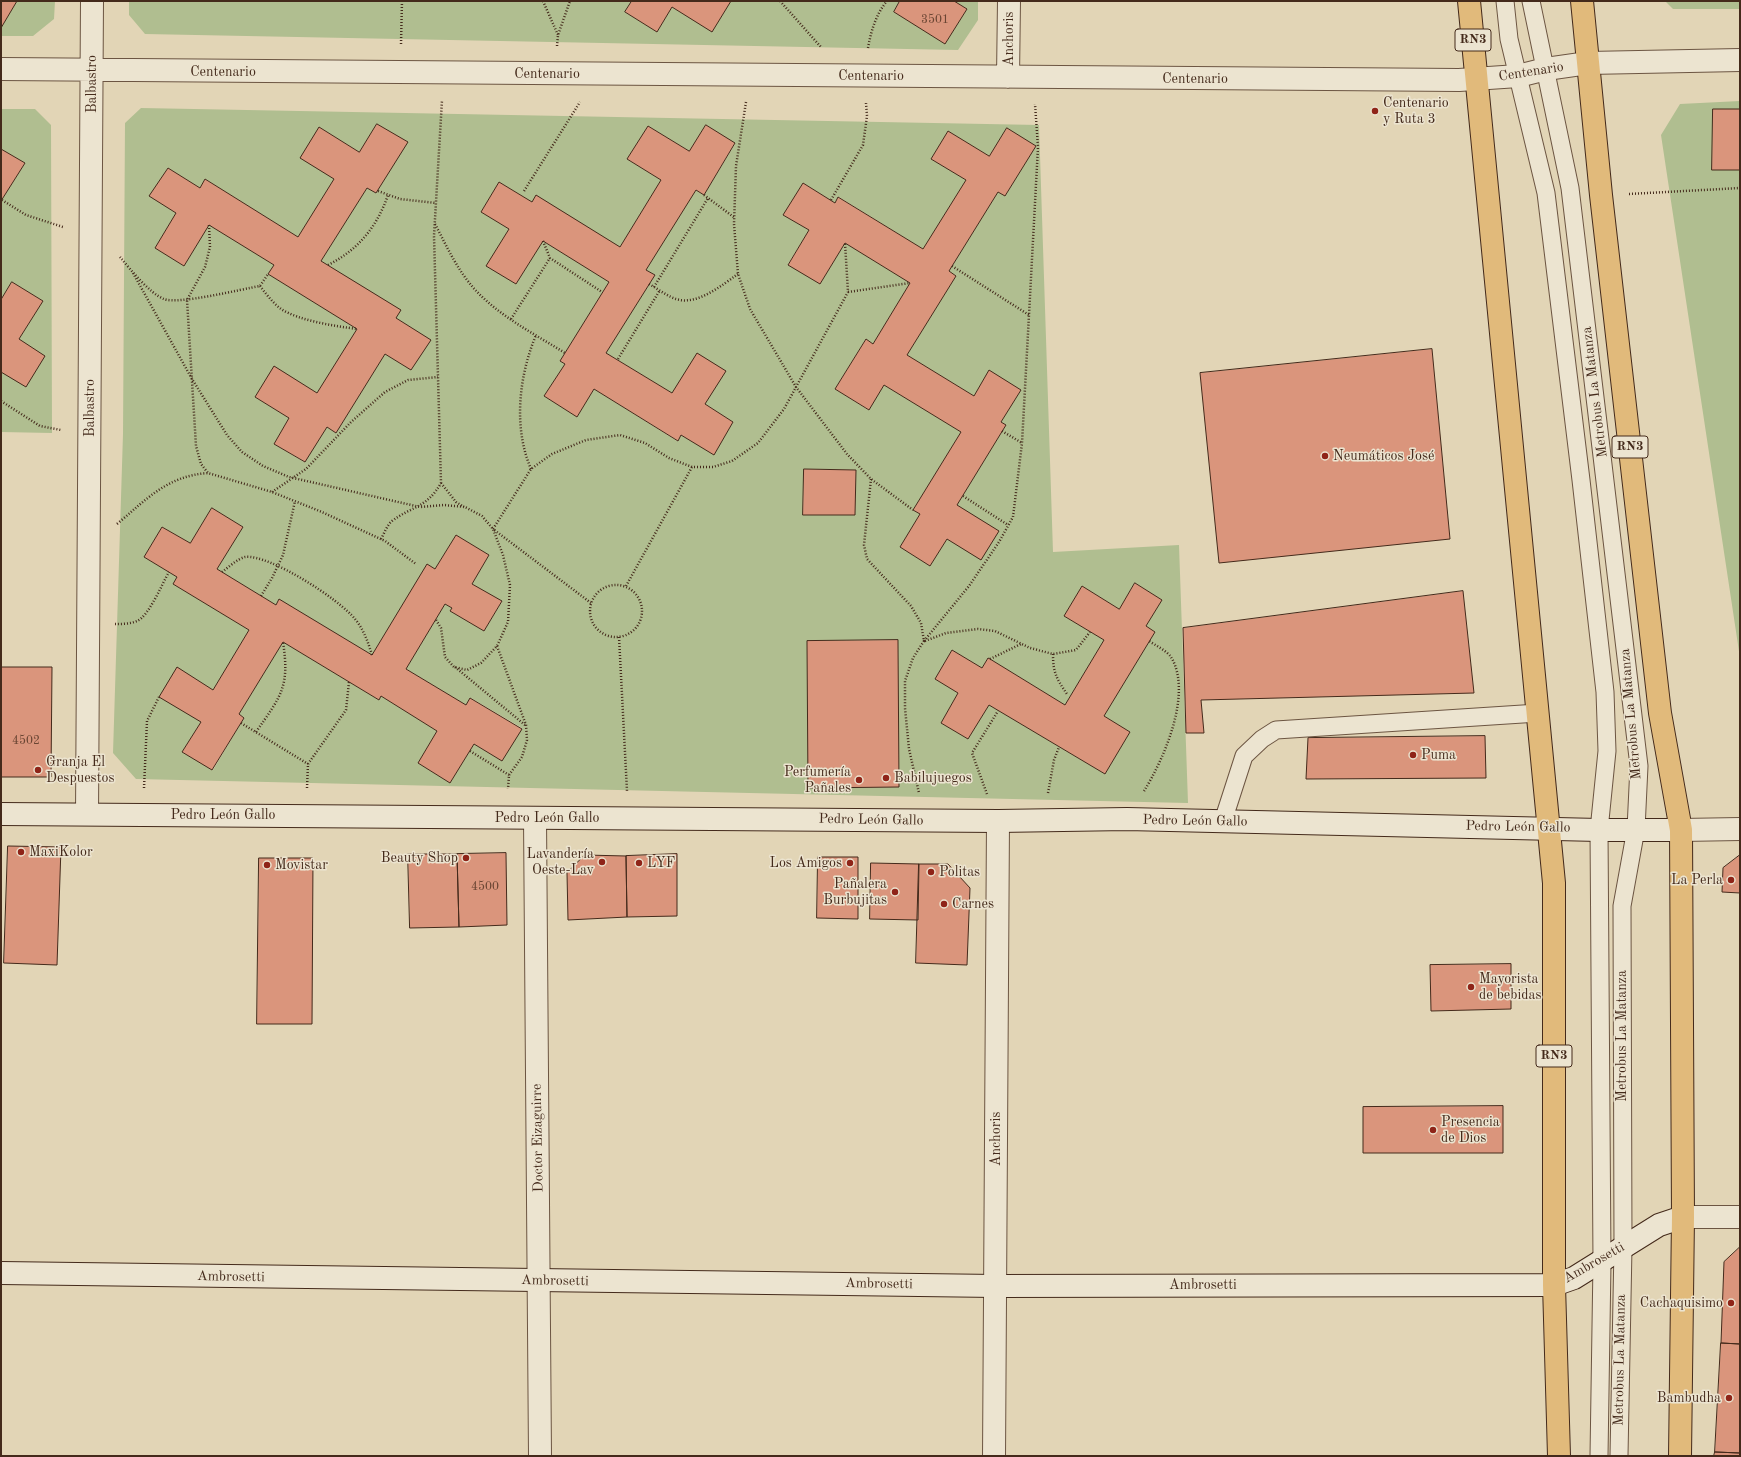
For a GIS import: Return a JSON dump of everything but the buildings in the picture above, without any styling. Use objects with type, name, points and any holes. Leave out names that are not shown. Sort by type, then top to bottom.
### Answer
[{"type":"highway","name":"RN3","points":[[1469,1],[1554,882],[1554,1285],[1560,1456]]},
{"type":"highway","name":"RN3","points":[[1582,1],[1601,195],[1660,713],[1681,830],[1684,1217],[1680,1456]]},
{"type":"street","name":"Balbastro","points":[[87,814],[92,1]]},
{"type":"street","name":"Anchoris","points":[[1008,77],[1009,1]]},
{"type":"street","name":"Centenario","points":[[1,69],[92,71],[1444,80],[1518,76],[1546,69],[1588,63],[1740,60]]},
{"type":"street","name":"Pedro León Gallo","points":[[1,814],[306,815],[507,819],[629,818],[926,821],[1127,820],[1600,830],[1740,829]]},
{"type":"street","name":"Doctor Eizaguirre","points":[[535,819],[540,1281],[540,1456]]},
{"type":"street","name":"Anchoris","points":[[994,1456],[998,821]]},
{"type":"street","name":"Ambrosetti","points":[[1,1273],[996,1286],[1554,1285],[1574,1278],[1602,1262],[1659,1225],[1684,1217],[1740,1217]]},
{"type":"lane","name":"Metrobus La Matanza","points":[[1505,1],[1509,39],[1546,193],[1582,480],[1605,692],[1607,751],[1600,830],[1602,1262],[1599,1456]]},
{"type":"lane","name":"Metrobus La Matanza","points":[[1531,1],[1570,188],[1639,766],[1636,829],[1622,906],[1623,1247],[1619,1456]]},
{"type":"lane","points":[[1223,821],[1244,756],[1262,739],[1276,730],[1538,713]]},
{"type":"path","points":[[400,73],[402,1]]},
{"type":"path","points":[[543,1],[558,34]]},
{"type":"path","points":[[555,74],[558,34],[570,1]]},
{"type":"path","points":[[780,1],[811,37],[849,76]]},
{"type":"path","points":[[784,5],[786,1]]},
{"type":"path","points":[[380,539],[391,522],[420,507],[434,494],[440,483],[434,236],[444,73]]},
{"type":"path","points":[[524,191],[597,74]]},
{"type":"path","points":[[750,75],[736,166],[735,218],[738,274],[750,309],[796,387],[847,454],[871,479],[913,510]]},
{"type":"path","points":[[926,821],[909,749],[905,708],[905,681],[913,658],[924,641],[969,586],[999,542],[1013,517],[1022,443],[1038,147],[1033,77]]},
{"type":"path","points":[[1601,195],[1740,188]]},
{"type":"path","points":[[378,190],[388,195],[419,202],[436,203]]},
{"type":"path","points":[[328,265],[350,252],[362,241],[380,216],[388,195]]},
{"type":"path","points":[[704,195],[735,218]]},
{"type":"path","points":[[654,287],[708,198]]},
{"type":"path","points":[[2,200],[26,215],[46,222],[64,227],[91,225],[133,273],[165,300],[187,300],[260,286],[268,274]]},
{"type":"path","points":[[435,223],[455,263],[471,285],[510,319],[565,353]]},
{"type":"path","points":[[208,473],[201,464],[196,446],[187,300],[205,267],[210,247],[209,225]]},
{"type":"path","points":[[543,241],[550,258],[602,292]]},
{"type":"path","points":[[493,529],[531,469],[552,454],[586,440],[620,435],[645,443],[669,458],[692,466],[713,467],[732,461],[758,443],[784,408],[848,292],[845,243]]},
{"type":"path","points":[[510,319],[550,258]]},
{"type":"path","points":[[952,266],[1029,315]]},
{"type":"path","points":[[133,273],[192,380],[227,435],[242,452],[262,466],[292,478],[420,507],[444,505],[465,507]]},
{"type":"path","points":[[649,284],[678,300],[698,299],[715,290],[738,274]]},
{"type":"path","points":[[848,292],[910,283]]},
{"type":"path","points":[[260,286],[281,308],[295,315],[332,325],[356,328]]},
{"type":"path","points":[[618,359],[660,290]]},
{"type":"path","points":[[531,469],[523,444],[520,399],[527,356],[536,335]]},
{"type":"path","points":[[272,492],[306,469],[351,422],[386,392],[408,380],[438,377]]},
{"type":"path","points":[[1,401],[40,426],[89,434]]},
{"type":"path","points":[[1002,431],[1022,443]]},
{"type":"path","points":[[626,586],[692,466]]},
{"type":"path","points":[[89,547],[160,489],[191,474],[208,473],[272,492],[322,512],[380,539],[416,564]]},
{"type":"path","points":[[871,479],[864,545],[867,559],[911,606],[921,623],[924,641]]},
{"type":"path","points":[[440,483],[456,502],[482,516],[493,529],[591,603]]},
{"type":"path","points":[[962,496],[1008,525]]},
{"type":"path","points":[[261,596],[283,555],[295,501]]},
{"type":"path","points":[[454,667],[467,670],[481,663],[497,646],[508,622],[510,585],[503,555],[493,529]]},
{"type":"path","points":[[222,572],[245,557],[257,558],[278,566],[318,588],[342,606],[355,619],[366,635],[372,655]]},
{"type":"path","points":[[88,624],[124,624],[138,621],[149,609],[169,572]]},
{"type":"path","points":[[617,584],[626,586],[638,597],[641,605],[642,614],[639,622],[634,629],[619,637],[610,637],[602,634],[596,628],[590,616],[591,603],[601,589],[617,584]]},
{"type":"path","points":[[436,620],[440,628],[445,657],[454,667],[526,726]]},
{"type":"path","points":[[924,641],[946,633],[978,629],[995,631],[1030,648],[1053,654],[1076,650],[1090,632]]},
{"type":"path","points":[[619,637],[629,818]]},
{"type":"path","points":[[1127,820],[1154,775],[1173,731],[1179,694],[1178,674],[1171,656],[1149,641]]},
{"type":"path","points":[[256,732],[277,701],[285,683],[286,663],[283,642]]},
{"type":"path","points":[[990,659],[1021,644]]},
{"type":"path","points":[[497,646],[526,726],[527,740],[522,757],[509,775],[507,819]]},
{"type":"path","points":[[1053,654],[1053,670],[1067,694]]},
{"type":"path","points":[[306,815],[308,764],[346,710],[349,682]]},
{"type":"path","points":[[143,814],[147,721],[159,697]]},
{"type":"path","points":[[998,711],[972,753],[998,821]]},
{"type":"path","points":[[241,723],[308,764]]},
{"type":"path","points":[[1049,821],[1048,794],[1050,774],[1059,747]]},
{"type":"path","points":[[470,751],[509,775]]},
{"type":"green space","points":[[17,1],[55,1],[54,19],[33,36],[1,36],[1,28]]},
{"type":"green space","points":[[129,1],[632,1],[625,12],[657,32],[672,7],[712,31],[731,1],[900,1],[894,12],[945,44],[967,9],[954,1],[978,1],[978,20],[958,50],[145,34],[129,15]]},
{"type":"green space","points":[[1665,1],[1740,1],[1740,9],[1673,9]]},
{"type":"green space","points":[[1740,101],[1740,658],[1661,135],[1680,104]]},
{"type":"green space","points":[[141,108],[1039,125],[1053,552],[1179,545],[1188,803],[136,779],[113,753],[123,434],[125,123]],"holes":[[[377,124],[407,142],[376,193],[367,188],[321,261],[396,318],[430,340],[411,370],[385,354],[336,433],[327,427],[304,462],[274,444],[289,418],[255,397],[274,367],[317,393],[357,329],[268,274],[274,265],[209,225],[184,266],[155,248],[176,213],[150,196],[168,168],[200,188],[205,179],[298,237],[334,179],[319,127],[359,152]],[[706,125],[735,144],[704,195],[696,190],[646,270],[655,275],[606,353],[672,393],[705,404],[733,422],[714,454],[681,435],[677,441],[594,389],[577,417],[544,396],[565,364],[560,361],[609,282],[543,241],[516,284],[487,266],[509,229],[481,212],[499,182],[532,202],[620,247],[661,180],[627,159],[648,126],[689,151]],[[1007,128],[1036,146],[1005,196],[998,192],[949,271],[956,276],[907,355],[974,396],[989,371],[1021,390],[1001,422],[1006,425],[957,505],[947,539],[930,566],[900,547],[920,514],[913,510],[961,432],[884,385],[868,410],[835,389],[865,340],[873,344],[910,283],[845,243],[820,284],[788,264],[809,230],[783,215],[803,183],[835,203],[839,197],[923,249],[966,180],[931,159],[948,131],[989,156]],[[804,469],[856,470],[855,515],[803,515]],[[212,508],[243,527],[217,569],[276,605],[279,600],[372,655],[427,565],[435,569],[456,535],[489,555],[472,584],[502,602],[484,631],[450,611],[452,608],[445,604],[406,669],[466,705],[471,698],[522,728],[502,761],[474,744],[450,783],[418,763],[437,731],[381,696],[379,700],[283,642],[239,714],[244,718],[213,770],[182,752],[201,722],[177,668],[213,690],[249,630],[173,584],[177,577],[144,557],[162,527],[190,543]],[[1135,583],[1162,600],[1146,626],[1155,632],[1104,716],[1130,732],[1105,774],[989,705],[968,739],[941,723],[958,693],[935,679],[952,650],[982,668],[987,659],[990,659],[1065,705],[1104,640],[1064,616],[1082,586],[1119,609]],[[898,640],[899,787],[809,788],[807,641]]]},
{"type":"green space","points":[[1,109],[35,109],[51,125],[52,433],[1,432],[1,372],[19,339],[43,301],[12,282],[1,300],[1,201],[25,163],[1,149]]},
{"type":"place","name":"Centenario y Ruta 3","points":[[1375,111]]},
{"type":"place","name":"Neumáticos José","points":[[1325,456]]},
{"type":"place","name":"Puma","points":[[1413,755]]},
{"type":"place","name":"Granja El Despuestos","points":[[38,770]]},
{"type":"place","name":"Babilujuegos","points":[[886,778]]},
{"type":"place","name":"Perfumería Pañales","points":[[859,780]]},
{"type":"place","name":"MaxiKolor","points":[[21,852]]},
{"type":"place","name":"Beauty Shop","points":[[466,858]]},
{"type":"place","name":"Lavandería Oeste-Lav","points":[[602,862]]},
{"type":"place","name":"LYF","points":[[639,863]]},
{"type":"place","name":"Los Amigos","points":[[850,863]]},
{"type":"place","name":"Movistar","points":[[267,865]]},
{"type":"place","name":"Politas","points":[[931,872]]},
{"type":"place","name":"La Perla","points":[[1731,880]]},
{"type":"place","name":"Pañalera Burbujitas","points":[[895,892]]},
{"type":"place","name":"Carnes","points":[[944,904]]},
{"type":"place","name":"Mayorista de bebidas","points":[[1471,987]]},
{"type":"place","name":"Presencia de Dios","points":[[1433,1130]]},
{"type":"place","name":"Cachaquisimo","points":[[1731,1303]]},
{"type":"place","name":"Bambudha","points":[[1729,1398]]}]
